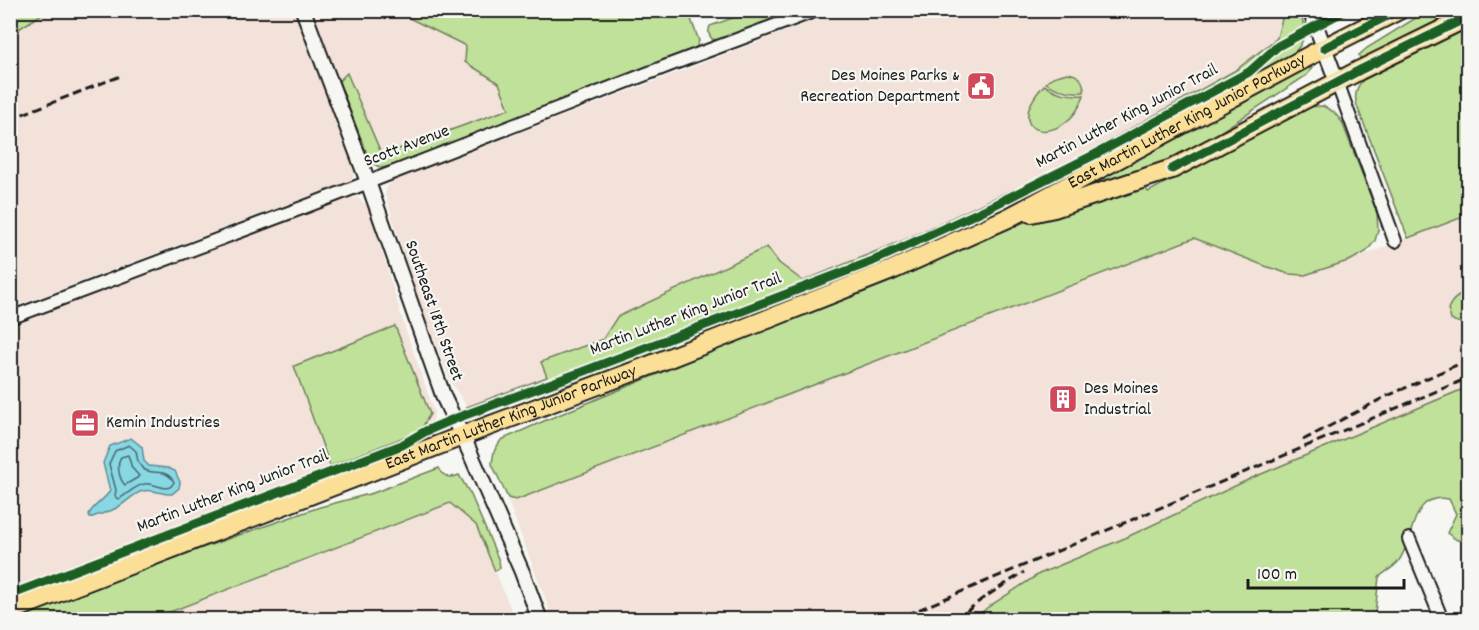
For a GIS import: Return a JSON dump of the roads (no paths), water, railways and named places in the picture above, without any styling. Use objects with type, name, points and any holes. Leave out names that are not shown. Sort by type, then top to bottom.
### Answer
[{"type":"main road","name":"East Martin Luther King Junior Parkway","points":[[10,611],[892,270],[1008,218],[1399,10]]},
{"type":"main road","name":"East Martin Luther King Junior Parkway","points":[[1008,218],[1054,208],[1172,169],[1402,48],[1468,16]]},
{"type":"street","name":"Southeast 18th Street","points":[[303,10],[368,182],[444,398],[522,572],[540,620]]},
{"type":"street","name":"Scott Avenue","points":[[10,318],[817,10]]},
{"type":"street","points":[[1310,10],[1395,241]]},
{"type":"street","points":[[1409,539],[1442,620]]},
{"type":"water","points":[[131,438],[142,447],[144,461],[149,466],[175,471],[180,482],[179,488],[172,494],[150,490],[140,492],[115,509],[90,518],[91,511],[110,491],[103,463],[110,446]]},
{"type":"railway","points":[[10,119],[123,75]]},
{"type":"railway","points":[[1303,440],[1385,397],[1468,360]]},
{"type":"railway","points":[[894,620],[1468,378]]},
{"type":"railway","points":[[956,620],[982,599],[1024,572]]},
{"type":"place","name":"Des Moines Parks & Recreation Department","points":[[981,86]]},
{"type":"place","name":"Des Moines Industrial","points":[[1063,399]]},
{"type":"place","name":"Kemin Industries","points":[[85,423]]}]
